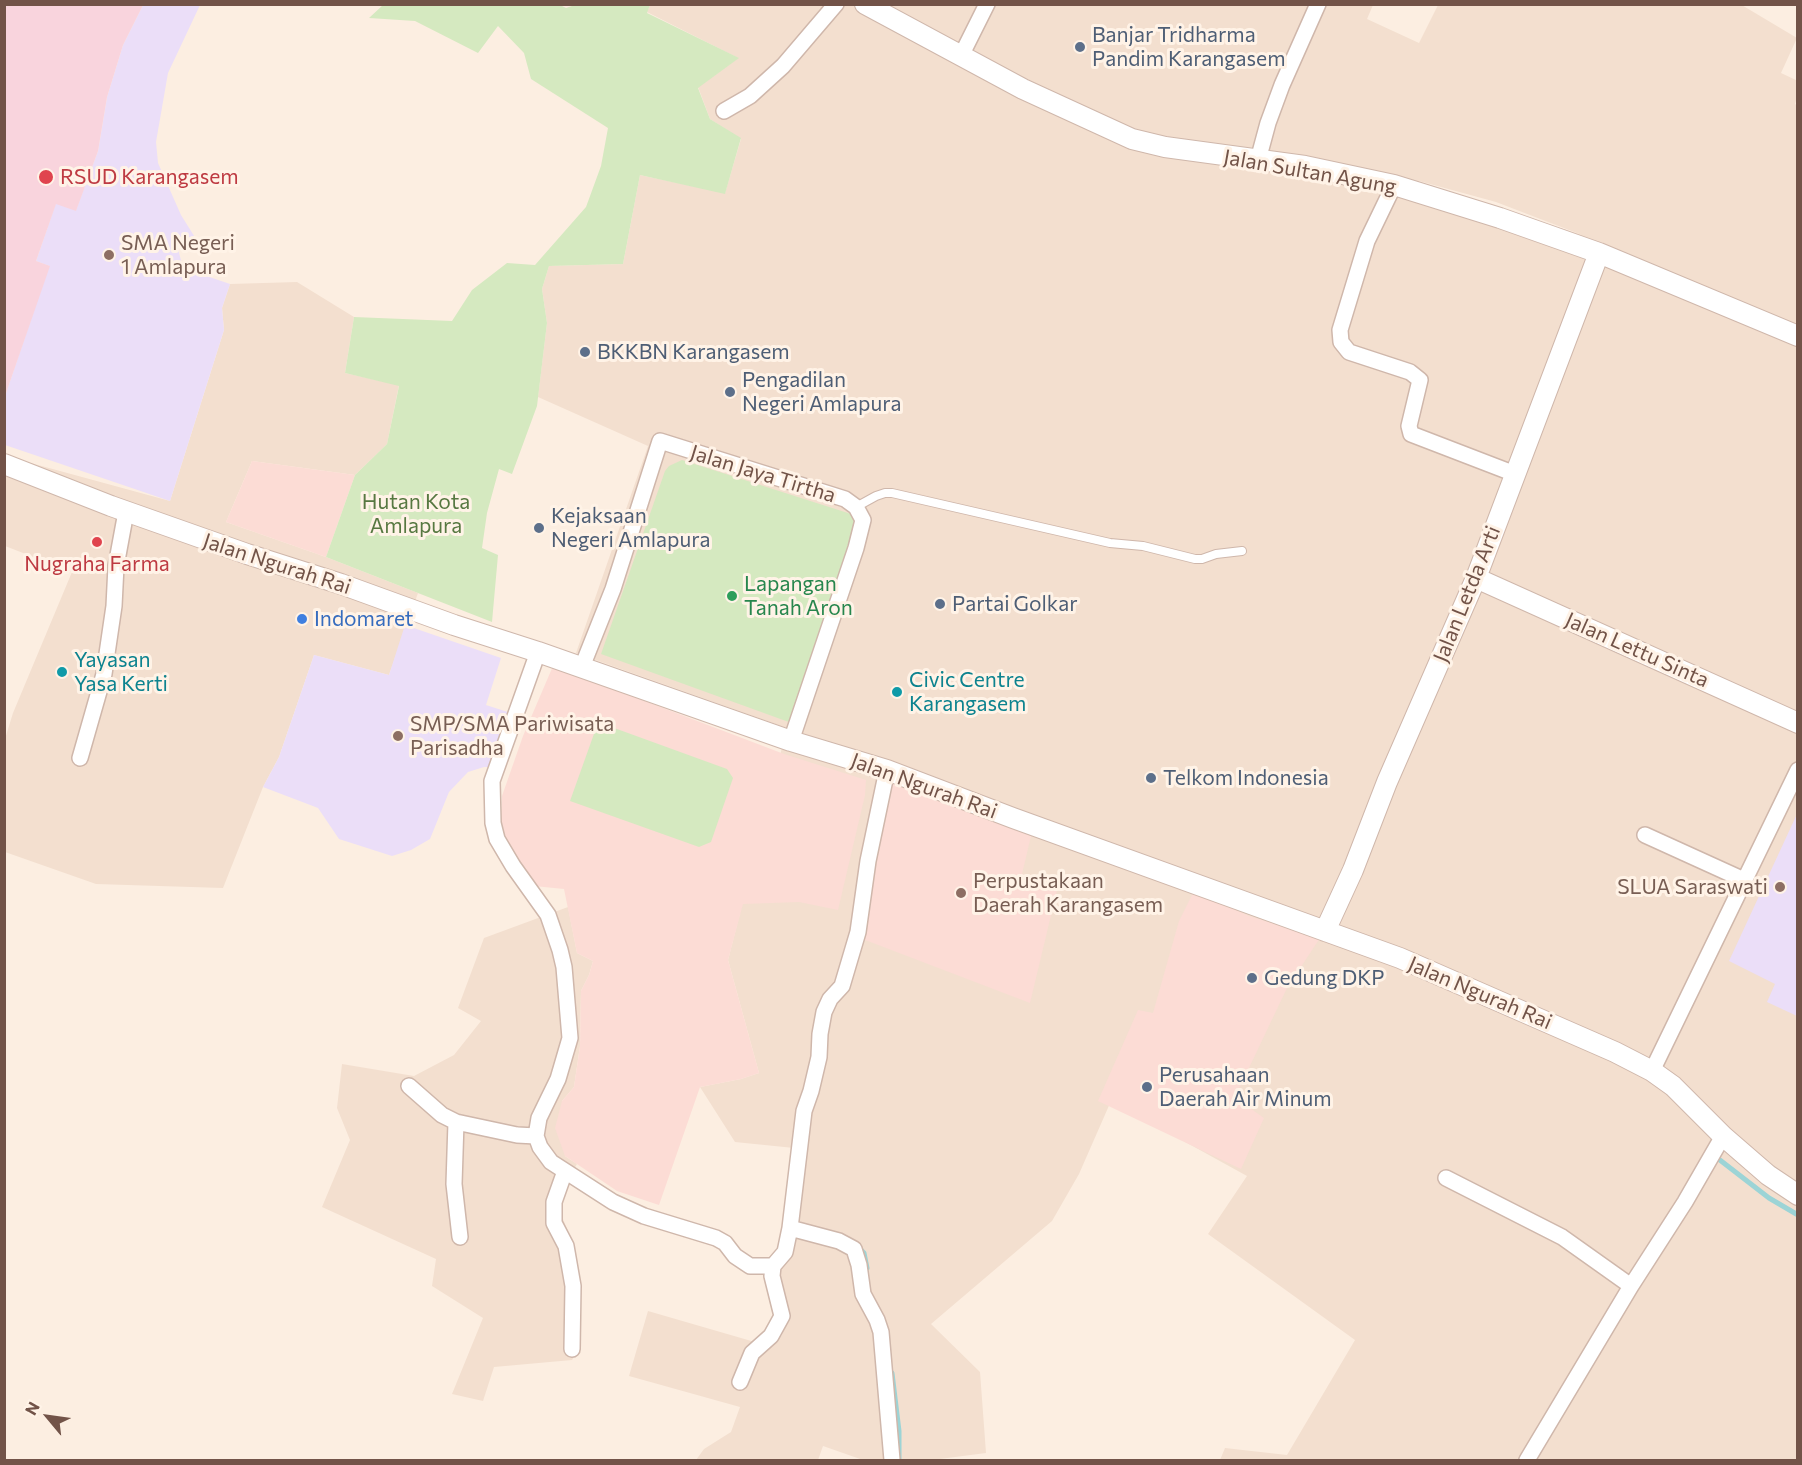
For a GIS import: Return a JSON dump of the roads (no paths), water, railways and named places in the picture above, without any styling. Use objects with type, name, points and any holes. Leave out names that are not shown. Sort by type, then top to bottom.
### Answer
[{"type":"street","points":[[724,111],[750,96],[783,66],[836,4]]},
{"type":"street","name":"Jalan Sultan Agung","points":[[865,4],[1023,89],[1132,139],[1165,147],[1305,166],[1394,185],[1500,218],[1599,253],[1797,336]]},
{"type":"street","points":[[961,56],[987,4]]},
{"type":"street","points":[[1258,160],[1282,85],[1318,4]]},
{"type":"street","points":[[1394,185],[1367,241],[1340,330],[1341,342],[1349,352],[1410,372],[1420,380],[1409,426],[1411,434],[1515,474]]},
{"type":"street","name":"Jalan Letda Arti","points":[[1325,931],[1476,578],[1599,253]]},
{"type":"street","name":"Jalan Jaya Tirtha","points":[[582,668],[613,589],[660,441],[845,500],[856,507],[863,520],[856,548],[791,741]]},
{"type":"street","name":"Jalan Ngurah Rai","points":[[4,464],[126,512],[246,554],[341,584],[791,741],[887,770],[1400,958],[1523,1010],[1652,1071],[1673,1086],[1723,1136],[1768,1175],[1797,1195]]},
{"type":"street","points":[[80,758],[104,675],[114,606],[116,566],[126,512]]},
{"type":"street","name":"Jalan Lettu Sinta","points":[[1476,578],[1797,723]]},
{"type":"street","points":[[538,652],[492,781],[493,824],[497,838],[513,866],[548,915],[564,967],[570,1038],[558,1079],[539,1118],[536,1136],[540,1147],[551,1162],[613,1202],[644,1216],[716,1238],[725,1244],[735,1256],[750,1266],[773,1266]]},
{"type":"street","points":[[740,1382],[752,1353],[771,1336],[782,1316],[772,1276],[773,1266],[786,1252],[804,1111],[819,1057],[824,1012],[830,999],[842,986],[858,932],[868,861],[887,770]]},
{"type":"street","points":[[1652,1071],[1797,770]]},
{"type":"street","points":[[1645,835],[1744,880]]},
{"type":"street","points":[[409,1086],[442,1115],[456,1122],[516,1135],[536,1136]]},
{"type":"street","points":[[456,1122],[453,1184],[460,1237]]},
{"type":"street","points":[[1527,1461],[1723,1136]]},
{"type":"street","points":[[565,1171],[554,1202],[555,1223],[566,1246],[573,1286],[572,1349]]},
{"type":"street","points":[[1446,1178],[1562,1237],[1631,1286]]},
{"type":"street","points":[[790,1228],[839,1241],[854,1250],[859,1265],[863,1294],[877,1320],[880,1332],[892,1461]]},
{"type":"lane","points":[[856,507],[876,496],[892,493],[1110,543],[1143,546],[1195,559],[1242,551]]},
{"type":"waterway","points":[[1716,1157],[1769,1198],[1798,1215]]},
{"type":"waterway","points":[[858,1247],[864,1253],[867,1268]]},
{"type":"waterway","points":[[892,1373],[899,1431],[899,1460]]},
{"type":"place","name":"Banjar Tridharma Pandim Karangasem","points":[[1080,47]]},
{"type":"place","name":"RSUD Karangasem","points":[[46,177]]},
{"type":"place","name":"SMA Negeri 1 Amlapura","points":[[109,255]]},
{"type":"place","name":"BKKBN Karangasem","points":[[585,352]]},
{"type":"place","name":"Pengadilan Negeri Amlapura","points":[[730,392]]},
{"type":"place","name":"Kejaksaan Negeri Amlapura","points":[[539,528]]},
{"type":"place","name":"Nugraha Farma","points":[[97,542]]},
{"type":"place","name":"Lapangan Tanah Aron","points":[[732,596]]},
{"type":"place","name":"Partai Golkar","points":[[940,604]]},
{"type":"place","name":"Indomaret","points":[[302,619]]},
{"type":"place","name":"Yayasan Yasa Kerti","points":[[62,672]]},
{"type":"place","name":"Civic Centre Karangasem","points":[[897,692]]},
{"type":"place","name":"SMP/SMA Pariwisata Parisadha","points":[[398,736]]},
{"type":"place","name":"Telkom Indonesia","points":[[1151,778]]},
{"type":"place","name":"SLUA Saraswati","points":[[1780,887]]},
{"type":"place","name":"Perpustakaan Daerah Karangasem","points":[[961,893]]},
{"type":"place","name":"Gedung DKP","points":[[1252,978]]},
{"type":"place","name":"Perusahaan Daerah Air Minum","points":[[1147,1087]]},
{"type":"park label","name":"Hutan Kota Amlapura","points":[[416,514]]}]
